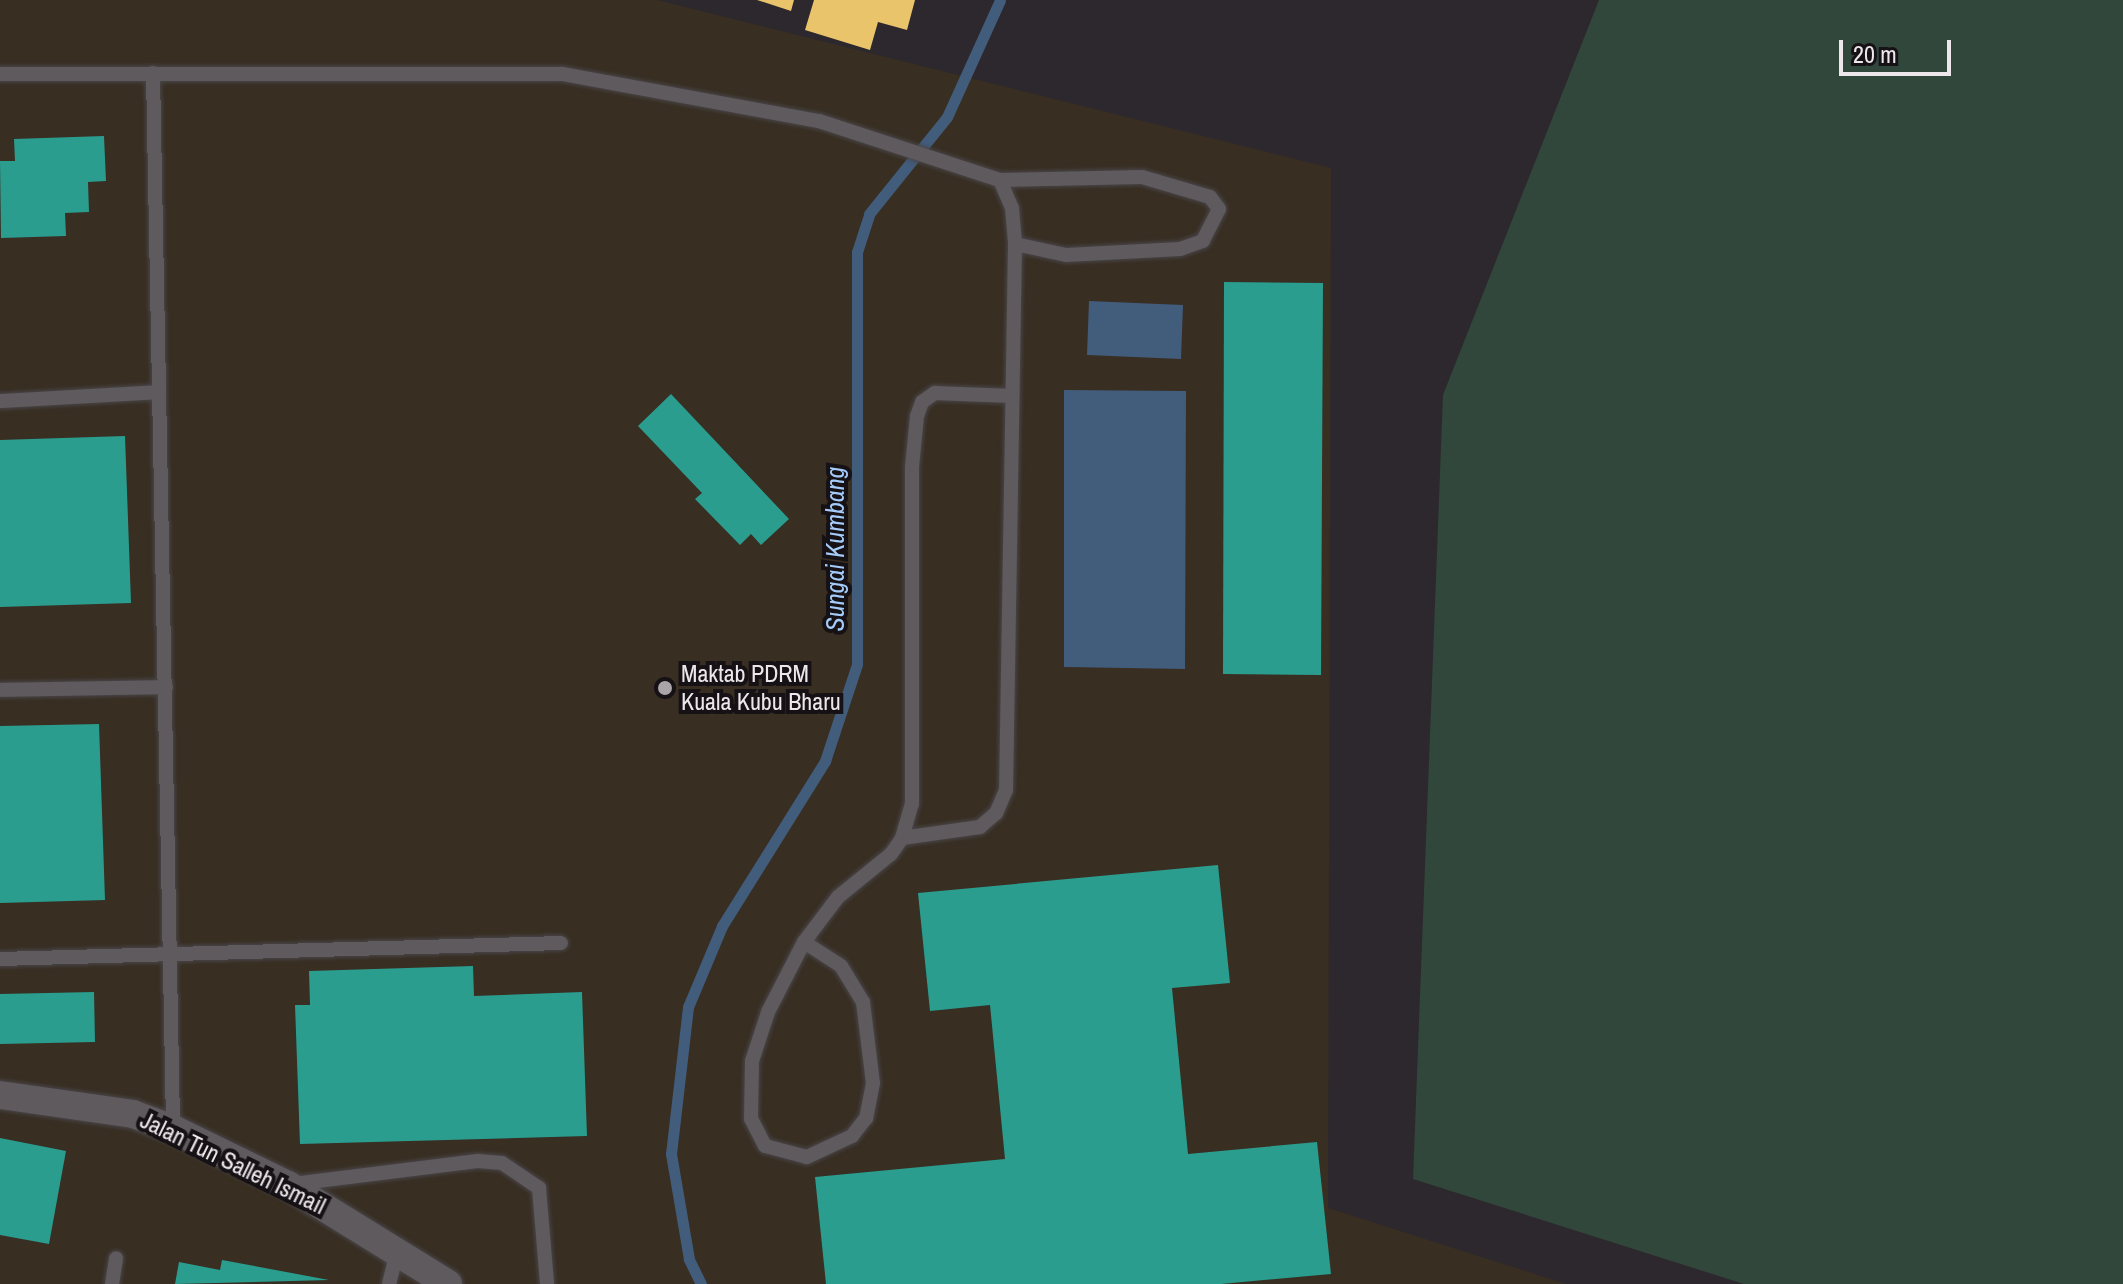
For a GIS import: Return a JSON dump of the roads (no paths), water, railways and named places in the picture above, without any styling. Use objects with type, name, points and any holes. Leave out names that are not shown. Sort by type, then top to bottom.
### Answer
[{"type":"street","name":"Jalan Tun Salleh Ismail","points":[[0,1095],[133,1114],[173,1129],[288,1185],[448,1284]]},
{"type":"lane","points":[[153,73],[173,1129]]},
{"type":"lane","points":[[0,74],[562,74],[819,121],[984,172],[1000,180],[1142,177],[1181,184],[1210,197],[1219,209],[1203,241],[1180,249],[1066,255],[1015,244]]},
{"type":"lane","points":[[902,838],[980,827],[996,813],[1006,790],[1015,244],[1012,208],[1000,180]]},
{"type":"lane","points":[[0,401],[159,392]]},
{"type":"lane","points":[[804,942],[841,966],[863,1002],[873,1083],[866,1118],[852,1136],[807,1157],[765,1146],[751,1119],[752,1061],[768,1012],[804,942],[838,897],[891,854],[902,838],[912,804],[912,467],[917,416],[922,402],[935,393],[1012,396]]},
{"type":"lane","points":[[0,690],[166,687]]},
{"type":"lane","points":[[0,959],[172,957],[561,943]]},
{"type":"lane","points":[[288,1185],[478,1161],[502,1163],[539,1188],[547,1284]]},
{"type":"lane","points":[[389,1284],[397,1252]]},
{"type":"lane","points":[[112,1284],[116,1258]]},
{"type":"water","points":[[1089,301],[1183,305],[1181,359],[1087,355]]},
{"type":"water","points":[[1064,390],[1186,391],[1185,669],[1064,667]]},
{"type":"waterway","name":"Sungai Kumbang","points":[[701,1284],[689,1259],[671,1154],[688,1007],[722,926],[825,761],[857,664],[857,252],[869,214],[947,117],[1000,0]]},
{"type":"place","name":"Maktab PDRM Kuala Kubu Bharu","points":[[665,688]]}]
